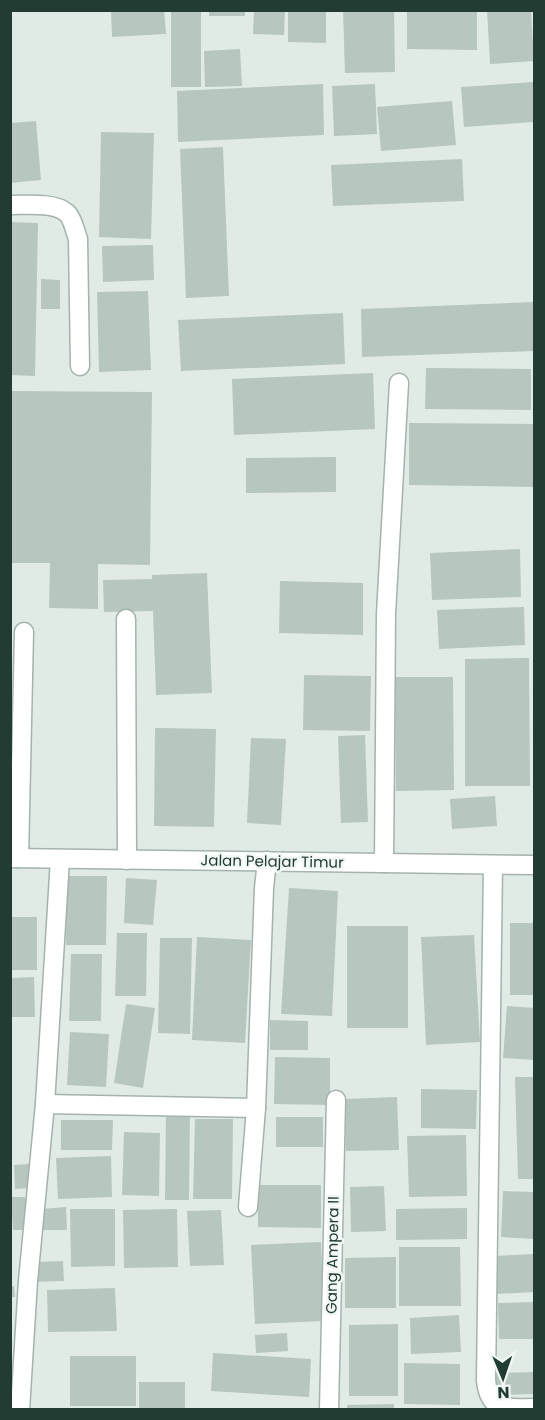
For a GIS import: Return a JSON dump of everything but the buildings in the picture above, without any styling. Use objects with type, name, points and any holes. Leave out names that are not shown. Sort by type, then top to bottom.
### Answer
[{"type":"street","points":[[10,205],[59,209],[68,214],[73,224],[78,239],[80,366]]},
{"type":"street","points":[[384,863],[386,614],[399,383]]},
{"type":"street","points":[[126,619],[127,860]]},
{"type":"street","points":[[15,858],[24,632]]},
{"type":"street","name":"Jalan Pelajar Timur","points":[[15,858],[534,865]]},
{"type":"street","points":[[20,1410],[28,1281],[45,1104],[60,859]]},
{"type":"street","points":[[248,1207],[256,1108],[267,861]]},
{"type":"street","points":[[493,865],[486,1380],[487,1392],[495,1404],[503,1408],[534,1408]]},
{"type":"street","name":"Gang Ampera II","points":[[329,1410],[336,1100]]},
{"type":"street","points":[[45,1104],[256,1108]]}]
